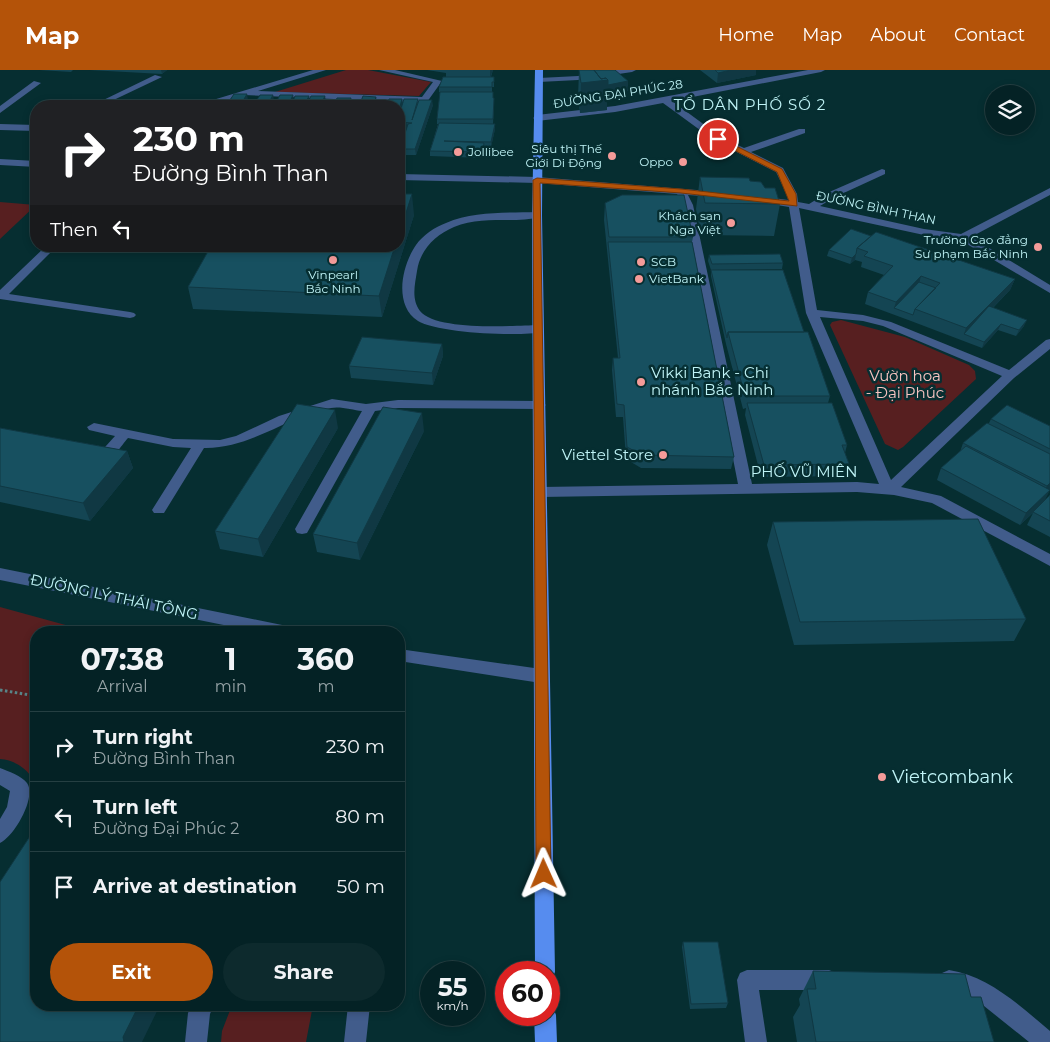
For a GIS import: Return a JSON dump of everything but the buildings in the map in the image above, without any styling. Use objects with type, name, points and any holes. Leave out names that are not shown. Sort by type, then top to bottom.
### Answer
[{"type":"main road","points":[[539,75],[537,215],[545,961]]},
{"type":"main road","points":[[545,1026],[546,1042]]},
{"type":"street","points":[[222,100],[322,70]]},
{"type":"street","points":[[246,94],[424,100],[438,81],[383,70]]},
{"type":"street","points":[[539,75],[578,78],[632,70]]},
{"type":"street","name":"ĐƯỜNG ĐẠI PHÚC 28","points":[[537,118],[615,109],[821,70]]},
{"type":"street","points":[[108,100],[158,76]]},
{"type":"street","points":[[0,110],[37,84]]},
{"type":"street","points":[[665,100],[718,139],[780,170],[792,194],[812,313],[889,490],[1010,375],[1050,343]]},
{"type":"street","points":[[0,127],[30,128]]},
{"type":"street","points":[[743,152],[802,131]]},
{"type":"street","points":[[0,162],[30,164]]},
{"type":"street","points":[[810,207],[831,195],[882,172]]},
{"type":"street","points":[[405,176],[537,180],[726,195]]},
{"type":"street","points":[[681,191],[688,205],[746,488]]},
{"type":"street","points":[[963,237],[1050,192]]},
{"type":"street","name":"ĐƯỜNG BÌNH THAN","points":[[744,197],[794,204],[924,232],[963,237]]},
{"type":"street","points":[[537,215],[490,217],[459,221],[427,237],[414,257],[409,279],[408,298],[416,316],[430,323],[452,327],[538,329]]},
{"type":"street","points":[[963,237],[1050,290]]},
{"type":"street","points":[[0,296],[46,252]]},
{"type":"street","points":[[0,296],[130,315]]},
{"type":"street","points":[[812,313],[863,318],[887,324],[1010,375]]},
{"type":"street","points":[[94,426],[173,443],[200,444],[231,442],[284,419],[332,403],[370,408],[398,404],[540,405]]},
{"type":"street","points":[[302,529],[370,408]]},
{"type":"street","points":[[103,457],[125,433]]},
{"type":"street","points":[[159,510],[200,444]]},
{"type":"street","name":"PHỐ VŨ MIÊN","points":[[541,492],[858,487],[889,490],[936,499],[1050,561]]},
{"type":"street","name":"ĐƯỜNG LÝ THÁI TÔNG","points":[[0,574],[257,626]]},
{"type":"street","points":[[405,656],[541,676]]},
{"type":"street","points":[[0,776],[20,787],[18,806],[0,834]]},
{"type":"street","points":[[756,1042],[747,980],[847,980]]},
{"type":"street","points":[[927,980],[957,980],[1006,1009],[1046,1042]]},
{"type":"street","points":[[196,1042],[200,1011]]},
{"type":"street","points":[[355,1042],[358,1011]]},
{"type":"path","points":[[0,690],[30,695]]},
{"type":"green space","points":[[346,70],[368,70],[431,82],[419,96],[275,92]]},
{"type":"green space","points":[[0,202],[30,204],[30,211],[0,239]]},
{"type":"green space","name":"Vườn hoa - Đại Phúc","points":[[841,320],[905,337],[969,365],[975,371],[976,379],[898,450],[885,444],[830,325],[832,322]]},
{"type":"green space","points":[[0,607],[69,626],[30,626],[30,775],[19,765],[0,759]]},
{"type":"green space","points":[[230,1011],[312,1011],[306,1042],[221,1042],[222,1031]]},
{"type":"place","name":"Jollibee","points":[[458,152]]},
{"type":"place","name":"Siêu thị Thế Giới Di Động","points":[[612,156]]},
{"type":"place","name":"Oppo","points":[[683,162]]},
{"type":"place","name":"Khách sạn Nga Việt","points":[[731,223]]},
{"type":"place","name":"Trường Cao đẳng Sư phạm Bắc Ninh","points":[[1038,247]]},
{"type":"place","name":"Vinpearl Bắc Ninh","points":[[333,260]]},
{"type":"place","name":"SCB","points":[[641,262]]},
{"type":"place","name":"VietBank","points":[[639,279]]},
{"type":"place","name":"Vikki Bank - Chi nhánh Bắc Ninh","points":[[641,382]]},
{"type":"place","name":"Viettel Store","points":[[663,455]]},
{"type":"place","name":"Vietcombank","points":[[882,777]]},
{"type":"district","name":"TỔ DÂN PHỐ SỐ 2","points":[[750,105]]},
{"type":"route","points":[[544,874],[537,180],[681,191],[794,204],[792,194],[780,170],[718,139]]}]
